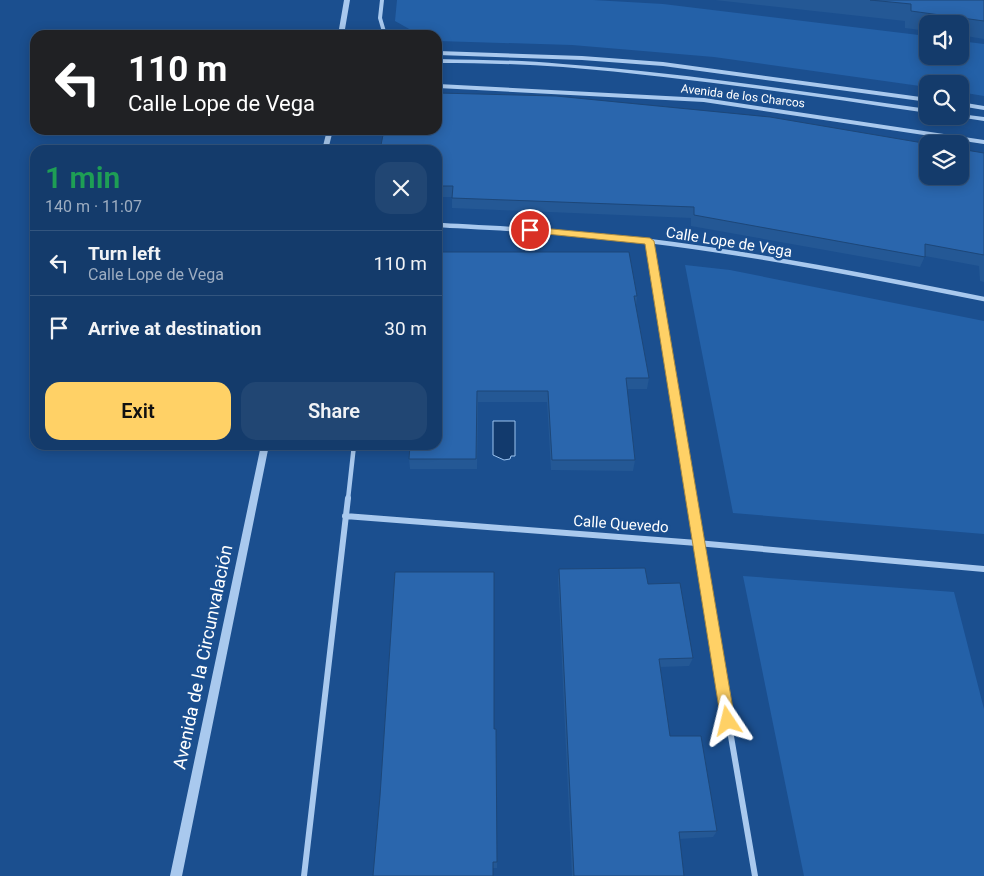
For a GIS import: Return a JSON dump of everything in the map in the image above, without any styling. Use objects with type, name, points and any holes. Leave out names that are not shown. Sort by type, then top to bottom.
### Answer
[{"type":"street","points":[[347,0],[342,30],[358,30]]},
{"type":"street","points":[[382,0],[379,10],[382,30]]},
{"type":"street","name":"Avenida de los Charcos","points":[[442,53],[582,58],[663,64],[919,99]]},
{"type":"street","name":"Avenida de los Charcos","points":[[442,61],[660,74],[919,110]]},
{"type":"street","name":"Avenida de los Charcos","points":[[442,86],[704,100],[984,142]]},
{"type":"street","points":[[969,106],[984,108]]},
{"type":"street","points":[[969,117],[984,119]]},
{"type":"street","name":"Calle Lope de Vega","points":[[442,225],[567,232],[650,241],[823,267],[984,299]]},
{"type":"street","points":[[650,241],[697,543],[755,876]]},
{"type":"street","name":"Avenida de la Circunvalación","points":[[176,876],[264,450]]},
{"type":"street","points":[[304,876],[353,450]]},
{"type":"street","name":"Calle Quevedo","points":[[345,516],[697,543],[984,570]]},
{"type":"shaded area","points":[[397,0],[593,0],[663,4],[919,35],[919,65],[969,65],[969,42],[984,44],[984,96],[969,94],[969,75],[919,75],[919,86],[714,57],[572,45],[442,41],[442,30],[411,30],[395,21]]},
{"type":"shaded area","points":[[685,265],[730,270],[984,321],[984,534],[733,513]]},
{"type":"shaded area","points":[[493,421],[515,421],[515,456],[511,456],[510,459],[504,460],[493,455]]},
{"type":"shaded area","points":[[743,576],[954,592],[984,709],[984,876],[804,876]]},
{"type":"building","points":[[870,0],[984,0],[984,21],[969,19],[969,15],[940,15],[911,11],[911,4]]},
{"type":"building","points":[[442,93],[556,96],[770,117],[919,142],[919,185],[969,185],[969,150],[984,153],[984,255],[925,244],[925,257],[694,215],[694,207],[452,198],[453,186],[442,186],[442,145],[381,145],[383,135],[442,135]]},
{"type":"building","points":[[442,252],[629,252],[637,296],[634,296],[649,378],[626,378],[635,460],[552,460],[548,391],[477,391],[476,459],[409,459],[410,450],[442,450]]},
{"type":"building","points":[[645,568],[648,584],[680,583],[693,658],[659,659],[670,736],[701,736],[717,831],[679,832],[684,876],[574,876],[559,569]]},
{"type":"building","points":[[395,572],[494,572],[494,729],[496,729],[497,862],[493,862],[493,876],[373,876]]},
{"type":"route","points":[[530,230],[650,241],[697,543],[728,721]]}]
